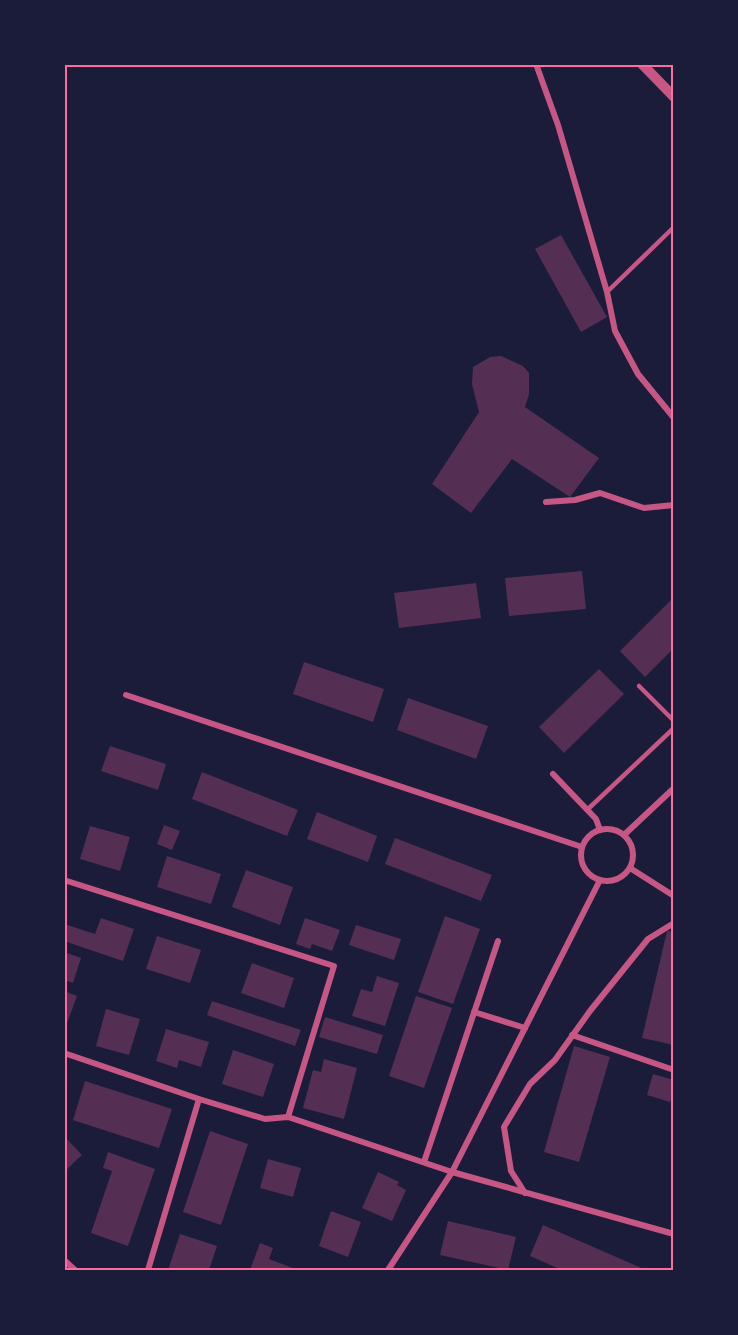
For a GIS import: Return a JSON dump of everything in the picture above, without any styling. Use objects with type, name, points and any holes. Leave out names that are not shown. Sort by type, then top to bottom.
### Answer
[{"type":"street","points":[[536,64],[558,125],[607,292],[615,331],[638,374],[674,418]]},
{"type":"street","points":[[642,64],[674,97]]},
{"type":"street","points":[[546,502],[575,500],[600,493],[644,508],[674,505]]},
{"type":"street","points":[[126,694],[582,847]]},
{"type":"street","points":[[553,774],[596,819],[600,830]]},
{"type":"street","points":[[624,835],[674,788]]},
{"type":"street","points":[[600,830],[617,831],[630,842],[633,860],[630,868],[617,880],[600,880],[586,871],[581,855],[582,847],[592,834],[600,830]]},
{"type":"street","points":[[630,868],[674,896]]},
{"type":"street","points":[[388,1270],[453,1173],[600,880]]},
{"type":"street","points":[[67,881],[334,966],[288,1117]]},
{"type":"street","points":[[525,1193],[511,1171],[504,1126],[530,1084],[555,1060],[648,939],[674,922]]},
{"type":"street","points":[[424,1162],[498,941]]},
{"type":"street","points":[[474,1012],[525,1028]]},
{"type":"street","points":[[572,1035],[674,1070]]},
{"type":"street","points":[[64,1053],[265,1119],[288,1117],[453,1173],[674,1234]]},
{"type":"street","points":[[148,1270],[199,1099]]},
{"type":"street","points":[[64,1260],[75,1270]]},
{"type":"lane","points":[[607,292],[674,227]]},
{"type":"lane","points":[[639,686],[674,721]]},
{"type":"lane","points":[[587,810],[674,728]]},
{"type":"building","points":[[561,235],[607,317],[581,332],[535,249]]},
{"type":"building","points":[[501,356],[523,366],[529,373],[529,394],[525,407],[599,458],[570,497],[512,459],[471,513],[432,484],[479,412],[472,384],[473,367],[490,357]]},
{"type":"building","points":[[582,571],[586,609],[509,616],[505,578]]},
{"type":"building","points":[[476,583],[481,618],[399,628],[394,593]]},
{"type":"building","points":[[674,597],[674,648],[645,677],[620,651]]},
{"type":"building","points":[[304,662],[384,689],[373,722],[293,694]]},
{"type":"building","points":[[599,669],[624,694],[564,753],[539,727]]},
{"type":"building","points":[[408,698],[488,726],[476,759],[397,730]]},
{"type":"building","points":[[110,746],[166,764],[158,790],[101,771]]},
{"type":"building","points":[[202,772],[298,810],[287,836],[192,799]]},
{"type":"building","points":[[317,812],[377,836],[368,862],[307,839]]},
{"type":"building","points":[[164,825],[180,831],[172,850],[157,844]]},
{"type":"building","points":[[90,826],[130,837],[120,871],[80,859]]},
{"type":"building","points":[[395,838],[492,875],[481,901],[385,864]]},
{"type":"building","points":[[167,856],[221,874],[211,904],[157,887]]},
{"type":"building","points":[[246,870],[293,887],[280,925],[232,907]]},
{"type":"building","points":[[445,916],[480,929],[453,1004],[418,992]]},
{"type":"building","points":[[101,918],[134,929],[123,961],[64,941],[64,924],[95,934]]},
{"type":"building","points":[[305,918],[340,930],[332,951],[312,944],[310,949],[296,944]]},
{"type":"building","points":[[356,925],[401,939],[394,960],[349,945]]},
{"type":"building","points":[[667,931],[674,932],[674,1045],[642,1038]]},
{"type":"building","points":[[157,936],[201,950],[190,983],[146,969]]},
{"type":"building","points":[[64,952],[81,958],[73,983],[64,980]]},
{"type":"building","points":[[252,963],[294,978],[284,1008],[241,993]]},
{"type":"building","points":[[377,976],[399,983],[385,1026],[352,1016],[361,989],[372,992]]},
{"type":"building","points":[[64,991],[77,996],[65,1029],[64,1029]]},
{"type":"building","points":[[416,996],[452,1008],[424,1088],[389,1076]]},
{"type":"building","points":[[212,1001],[301,1030],[295,1046],[207,1015]]},
{"type":"building","points":[[106,1009],[140,1019],[129,1055],[96,1046]]},
{"type":"building","points":[[325,1017],[383,1035],[377,1054],[319,1037]]},
{"type":"building","points":[[166,1029],[209,1042],[201,1067],[179,1060],[177,1068],[156,1061]]},
{"type":"building","points":[[574,1046],[610,1057],[579,1162],[544,1152]]},
{"type":"building","points":[[233,1050],[274,1064],[263,1097],[222,1084]]},
{"type":"building","points":[[324,1059],[357,1068],[344,1119],[303,1108],[313,1070],[321,1072]]},
{"type":"building","points":[[653,1074],[674,1080],[674,1091],[670,1102],[647,1095]]},
{"type":"building","points":[[85,1081],[172,1109],[159,1148],[73,1120]]},
{"type":"building","points":[[210,1131],[248,1144],[221,1225],[183,1212]]},
{"type":"building","points":[[64,1136],[82,1155],[64,1172]]},
{"type":"building","points":[[108,1152],[155,1169],[128,1246],[91,1233],[112,1171],[103,1168]]},
{"type":"building","points":[[268,1159],[301,1168],[293,1197],[260,1188]]},
{"type":"building","points":[[378,1172],[399,1182],[397,1185],[406,1190],[392,1221],[362,1208]]},
{"type":"building","points":[[331,1211],[361,1222],[348,1257],[319,1246]]},
{"type":"building","points":[[448,1221],[516,1237],[508,1270],[440,1255]]},
{"type":"building","points":[[543,1225],[646,1270],[562,1270],[530,1256]]},
{"type":"building","points":[[180,1234],[217,1246],[209,1270],[168,1270]]},
{"type":"building","points":[[260,1243],[273,1248],[269,1259],[298,1270],[250,1270]]}]
